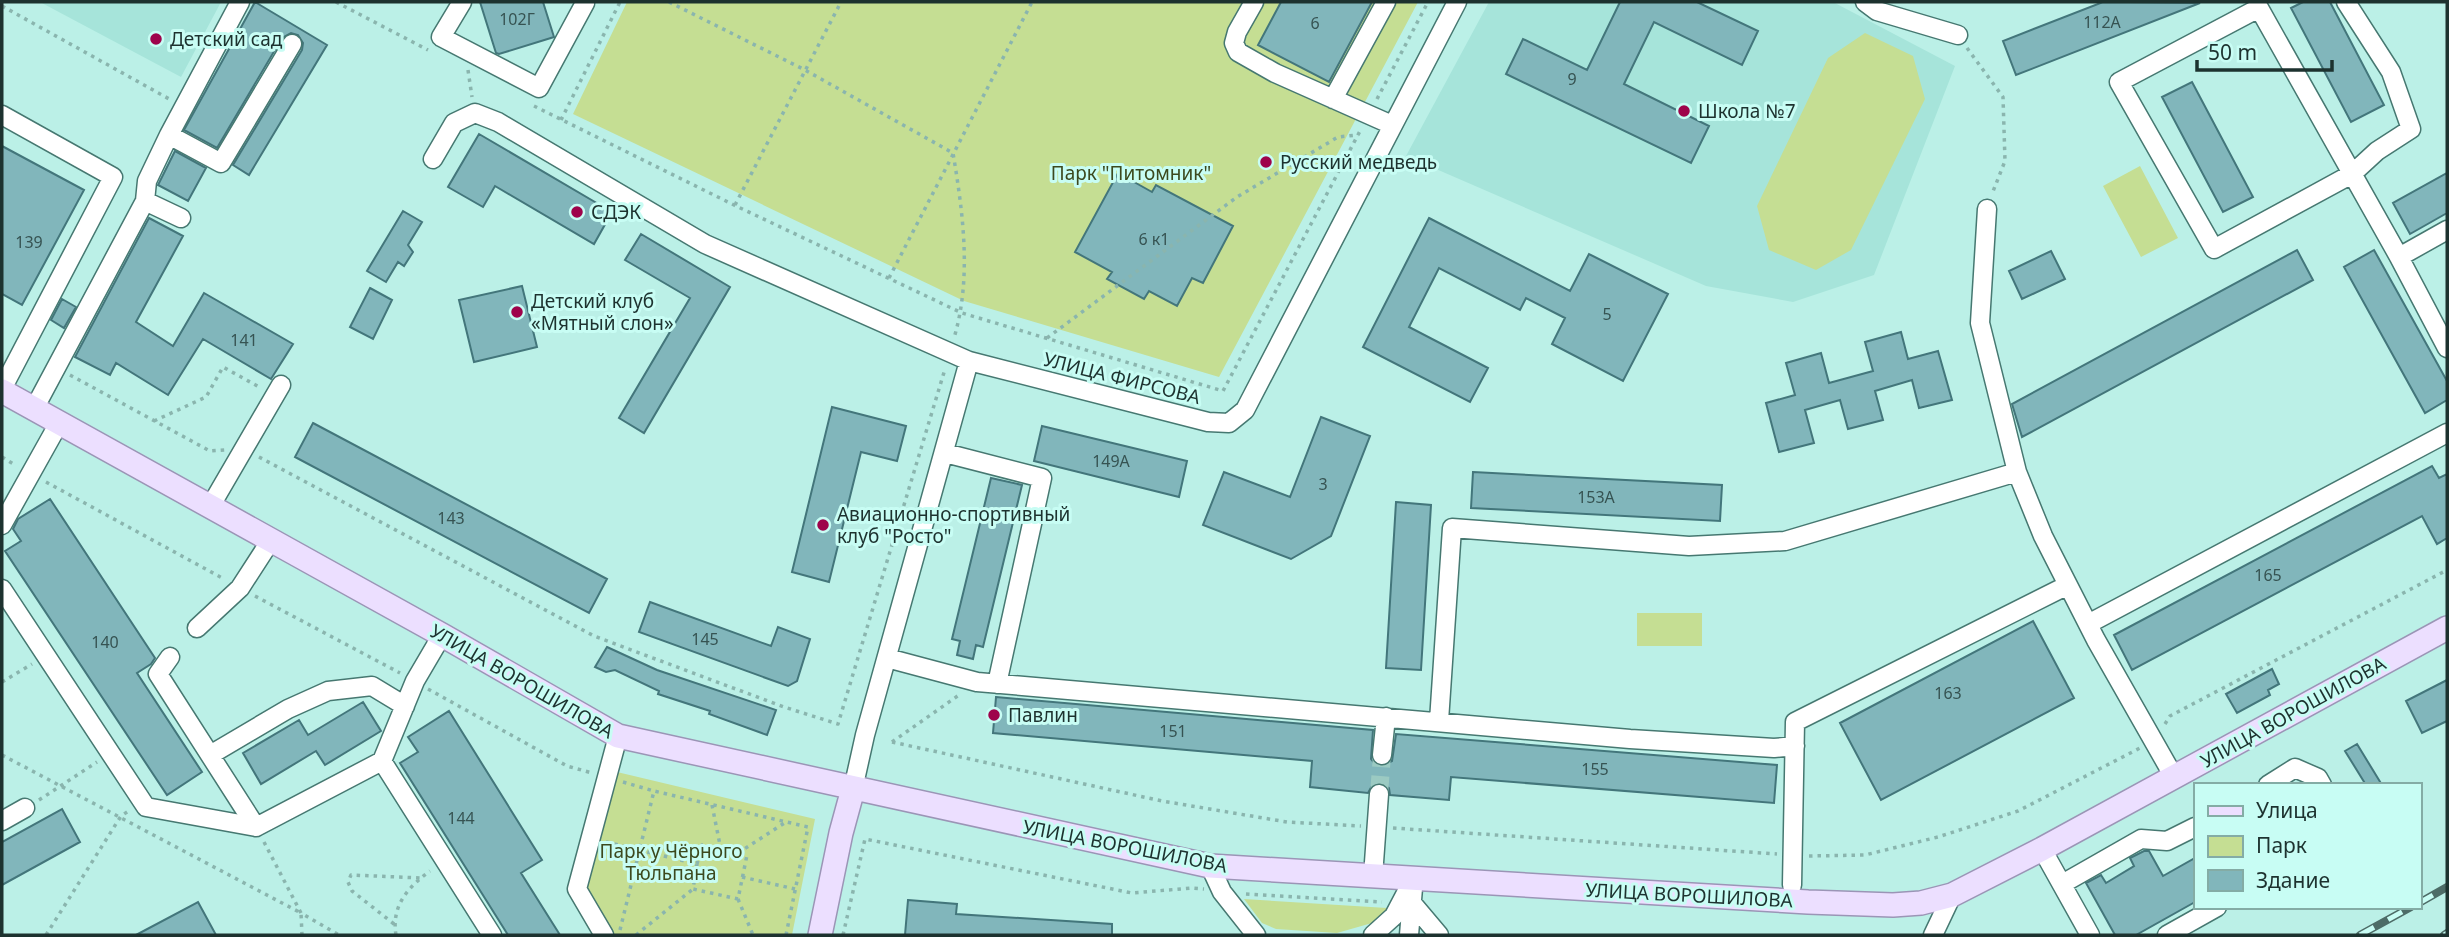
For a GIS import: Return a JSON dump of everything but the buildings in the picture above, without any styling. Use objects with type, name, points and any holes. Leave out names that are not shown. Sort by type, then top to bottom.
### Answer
[{"type":"main road","name":"УЛИЦА ВОРОШИЛОВА","points":[[2,390],[618,736],[1210,866],[1893,905],[1921,903],[1952,895],[2042,849],[2447,628]]},
{"type":"main road","points":[[820,935],[853,789]]},
{"type":"street","points":[[34,409],[145,201],[147,181],[240,2]]},
{"type":"street","points":[[462,2],[442,37],[539,88],[584,2]]},
{"type":"street","points":[[1254,2],[1237,32],[1234,43],[1238,52],[1275,72],[1392,125]]},
{"type":"street","points":[[1333,99],[1386,2]]},
{"type":"street","name":"УЛИЦА ФИРСОВА","points":[[969,361],[1208,422],[1229,423],[1245,410],[1457,2]]},
{"type":"street","points":[[1865,2],[1877,11],[1958,35]]},
{"type":"street","points":[[2346,2],[2390,72],[2411,129],[2377,151],[2352,174],[2214,250],[2119,82],[2259,8],[2352,174],[2399,257],[2447,348]]},
{"type":"street","points":[[169,135],[221,163],[292,44]]},
{"type":"street","points":[[433,159],[454,123],[475,113],[498,122],[705,244],[969,361],[853,789]]},
{"type":"street","points":[[2,115],[113,177],[2,390]]},
{"type":"street","points":[[145,201],[181,218]]},
{"type":"street","points":[[1987,209],[1980,323],[2017,472],[2043,536],[2088,624],[2174,777]]},
{"type":"street","points":[[2399,257],[2447,230]]},
{"type":"street","points":[[210,507],[278,391]]},
{"type":"street","points":[[2,525],[8,501],[31,473],[59,423]]},
{"type":"street","points":[[2088,624],[2447,433]]},
{"type":"street","points":[[945,453],[1042,478],[997,684]]},
{"type":"street","points":[[1439,722],[1451,527],[1689,546],[1785,541],[2017,472]]},
{"type":"street","points":[[197,628],[240,588],[271,540]]},
{"type":"street","points":[[1792,885],[1795,722],[2068,585]]},
{"type":"street","points":[[2,589],[146,807],[256,827],[382,761],[415,681],[442,635]]},
{"type":"street","points":[[170,657],[158,674],[256,827]]},
{"type":"street","points":[[887,658],[977,682],[997,684],[1669,741],[1774,748],[1795,746]]},
{"type":"street","points":[[210,755],[288,709],[328,691],[372,686],[405,706]]},
{"type":"street","points":[[1382,755],[1386,717]]},
{"type":"street","points":[[604,935],[577,889],[618,736]]},
{"type":"street","points":[[382,761],[492,935]]},
{"type":"street","points":[[2271,783],[2295,768],[2318,778],[2321,783]]},
{"type":"street","points":[[1373,876],[1379,793]]},
{"type":"street","points":[[2,821],[24,808]]},
{"type":"street","points":[[2062,884],[2141,839],[2167,841],[2194,828]]},
{"type":"street","points":[[2042,849],[2090,935]]},
{"type":"street","points":[[1210,866],[1222,892],[1256,935]]},
{"type":"street","points":[[1409,935],[1407,903],[1414,878]]},
{"type":"street","points":[[1933,935],[1952,895]]},
{"type":"street","points":[[1373,935],[1407,903]]},
{"type":"street","points":[[1407,903],[1440,935]]},
{"type":"street","points":[[2167,935],[2213,909]]},
{"type":"path","points":[[620,2],[561,120],[962,313],[1223,391],[1428,2]]},
{"type":"path","points":[[669,2],[805,70],[953,153]]},
{"type":"path","points":[[734,205],[841,2]]},
{"type":"path","points":[[889,278],[1032,2]]},
{"type":"path","points":[[2,6],[184,107]]},
{"type":"path","points":[[1958,35],[2003,97],[2005,161],[1987,209]]},
{"type":"path","points":[[468,71],[475,113]]},
{"type":"path","points":[[1047,338],[1237,197],[1338,137],[1358,135]]},
{"type":"path","points":[[57,368],[210,451],[244,449],[594,636],[784,707],[838,724],[962,313],[964,216],[953,153]]},
{"type":"path","points":[[154,421],[206,397],[223,366],[278,391]]},
{"type":"path","points":[[2,457],[566,766],[654,791],[808,827],[786,935]]},
{"type":"path","points":[[977,682],[892,742],[1162,801],[1287,822],[1792,855],[1865,855],[1938,838],[2018,811],[2154,740],[2169,716],[2447,570]]},
{"type":"path","points":[[2,682],[46,655]]},
{"type":"path","points":[[24,808],[63,786],[110,752]]},
{"type":"path","points":[[2,755],[121,816],[339,935]]},
{"type":"path","points":[[619,935],[654,791]]},
{"type":"path","points":[[46,935],[121,816],[142,801]]},
{"type":"path","points":[[712,805],[721,850]]},
{"type":"path","points":[[738,853],[786,822]]},
{"type":"path","points":[[256,827],[301,913],[302,935]]},
{"type":"path","points":[[590,838],[697,864]]},
{"type":"path","points":[[843,935],[865,839],[1132,893],[1192,888],[1407,903]]},
{"type":"path","points":[[636,935],[693,889],[702,845],[747,855],[738,899],[753,935]]},
{"type":"path","points":[[396,935],[394,924],[401,898],[445,860]]},
{"type":"path","points":[[394,924],[352,891],[348,881],[351,875],[421,878]]},
{"type":"path","points":[[742,877],[796,889]]},
{"type":"path","points":[[693,889],[738,899]]},
{"type":"shaded area","name":"Детский сад","points":[[40,2],[221,2],[181,77]]},
{"type":"shaded area","name":"Школа №7","points":[[1489,2],[1833,2],[1955,66],[1874,275],[1793,302],[1706,286],[1406,156]]},
{"type":"green space","name":"Парк \"Питомник\"","points":[[627,2],[1418,2],[1219,377],[964,301],[573,114]]},
{"type":"green space","points":[[1865,33],[1913,56],[1925,99],[1851,250],[1816,270],[1769,250],[1757,206],[1828,58]]},
{"type":"green space","points":[[2140,166],[2178,238],[2141,257],[2103,186]]},
{"type":"green space","points":[[1637,613],[1702,613],[1702,646],[1637,646]]},
{"type":"green space","name":"Парк у Чёрного Тюльпана","points":[[617,772],[815,819],[792,935],[606,935],[585,892]]},
{"type":"green space","points":[[1244,899],[1388,908],[1372,923],[1337,933],[1276,929],[1262,923]]},
{"type":"tunnel","points":[[1379,794],[1382,755]]},
{"type":"railway","points":[[2421,902],[2447,887]]},
{"type":"railway","points":[[2360,935],[2407,909]]},
{"type":"place","name":"Детский сад","points":[[156,39]]},
{"type":"place","name":"Школа №7","points":[[1684,111]]},
{"type":"place","name":"Русский медведь","points":[[1266,162]]},
{"type":"place","name":"СДЭК","points":[[577,212]]},
{"type":"place","name":"Детский клуб «Мятный слон»","points":[[517,312]]},
{"type":"place","name":"Авиационно-спортивный клуб \"Росто\"","points":[[823,525]]},
{"type":"place","name":"Павлин","points":[[994,715]]}]
